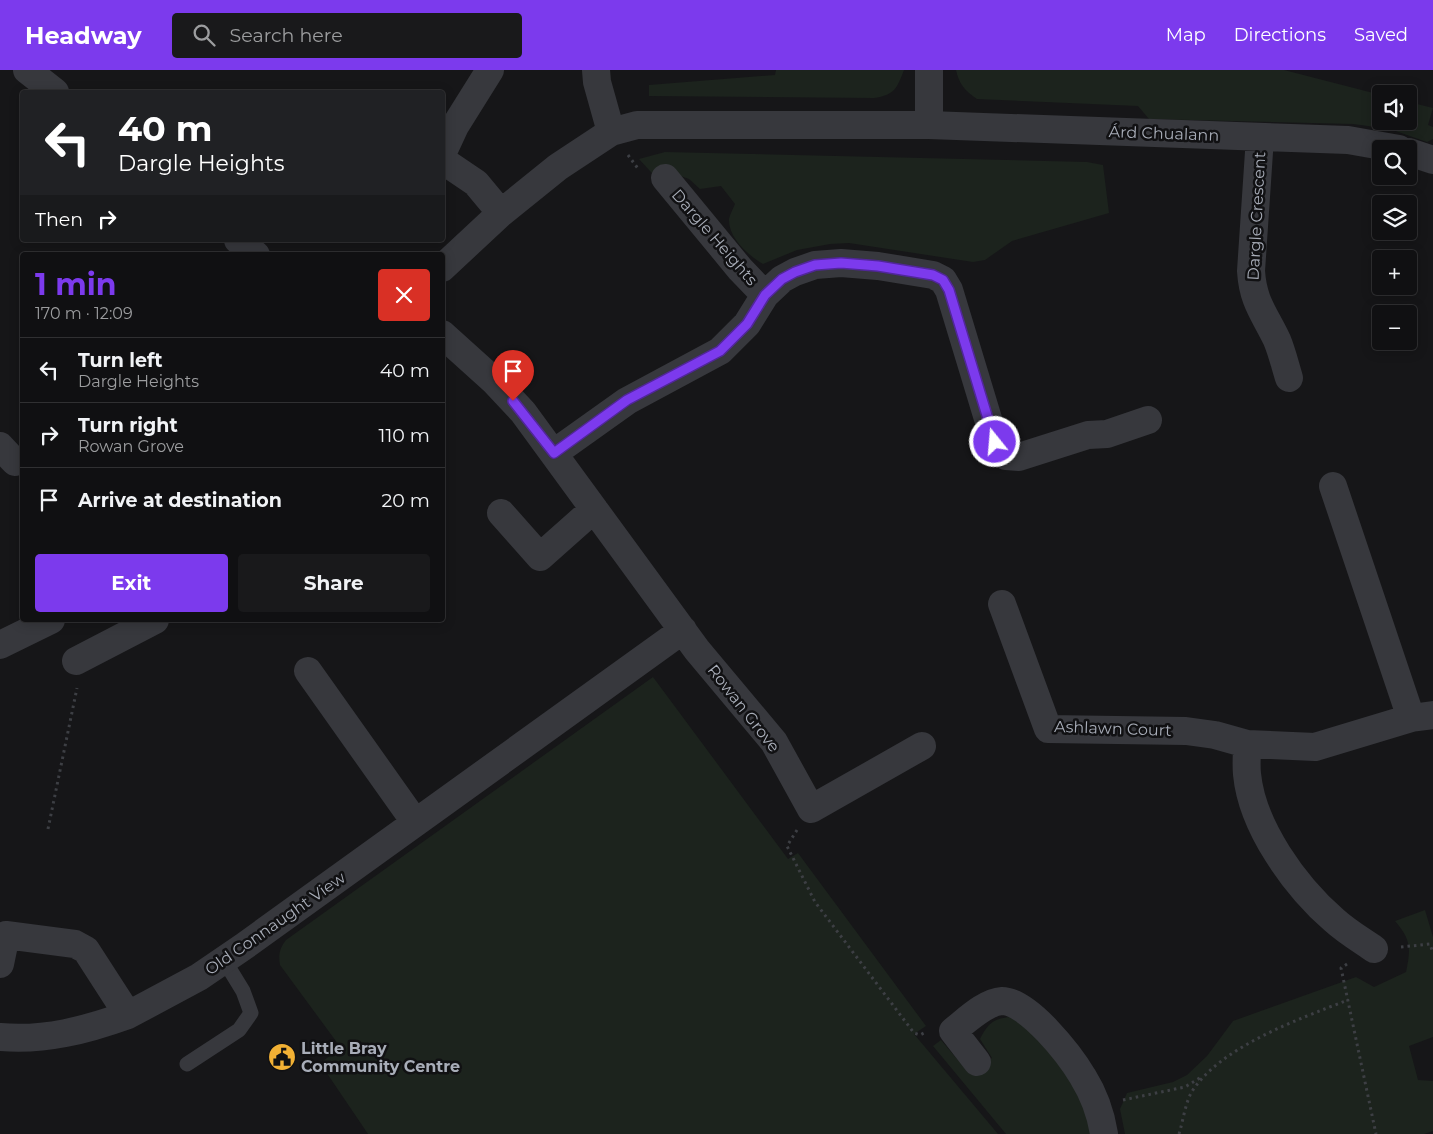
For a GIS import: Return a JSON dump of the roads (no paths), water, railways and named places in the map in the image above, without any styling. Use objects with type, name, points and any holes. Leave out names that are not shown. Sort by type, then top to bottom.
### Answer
[{"type":"street","points":[[27,70],[52,90]]},
{"type":"street","points":[[445,148],[455,126],[490,70]]},
{"type":"street","points":[[596,70],[597,82],[611,132]]},
{"type":"street","points":[[929,70],[929,125]]},
{"type":"street","name":"Árd Chualann","points":[[445,265],[501,213],[558,167],[611,132],[637,125],[662,123],[929,125],[1348,140],[1372,144]]},
{"type":"street","name":"Dargle Crescent","points":[[1260,137],[1251,271],[1252,286],[1259,308],[1277,341],[1290,378]]},
{"type":"street","points":[[1417,155],[1433,160]]},
{"type":"street","points":[[445,162],[476,183],[501,213]]},
{"type":"street","name":"Dargle Heights","points":[[664,178],[740,269],[765,295]]},
{"type":"street","points":[[240,242],[252,252]]},
{"type":"street","name":"Dargle Heights","points":[[554,453],[627,400],[720,351],[747,324],[765,295],[782,279],[815,265],[841,263],[878,266],[933,275],[943,280],[949,290],[995,442],[1006,456],[1019,457],[1088,435],[1107,434],[1148,420]]},
{"type":"street","name":"Rowan Grove","points":[[445,337],[493,380],[523,412],[683,630],[774,742],[811,809],[922,746]]},
{"type":"street","name":"Ashlawn Court","points":[[1002,604],[1048,729],[1186,731],[1215,735],[1247,744],[1315,747],[1422,716],[1333,486]]},
{"type":"street","points":[[501,513],[540,557],[594,509]]},
{"type":"street","points":[[0,645],[47,622]]},
{"type":"street","points":[[76,661],[148,622]]},
{"type":"street","name":"Old Connaught View","points":[[0,1037],[28,1039],[78,1031],[128,1015],[199,977],[683,630]]},
{"type":"street","points":[[308,671],[415,822]]},
{"type":"street","points":[[1247,744],[1247,774],[1252,800],[1270,840],[1291,874],[1334,920],[1374,949]]},
{"type":"street","points":[[0,964],[6,935],[76,944],[86,950],[128,1015]]},
{"type":"street","points":[[977,1062],[953,1031],[985,1008],[1000,1001],[1015,1002],[1027,1010],[1069,1057],[1084,1078],[1096,1105],[1104,1134]]},
{"type":"lane","points":[[187,1064],[240,1030],[252,1013],[243,991],[224,960]]},
{"type":"place","name":"Little Bray Community Centre","points":[[282,1057]]}]
